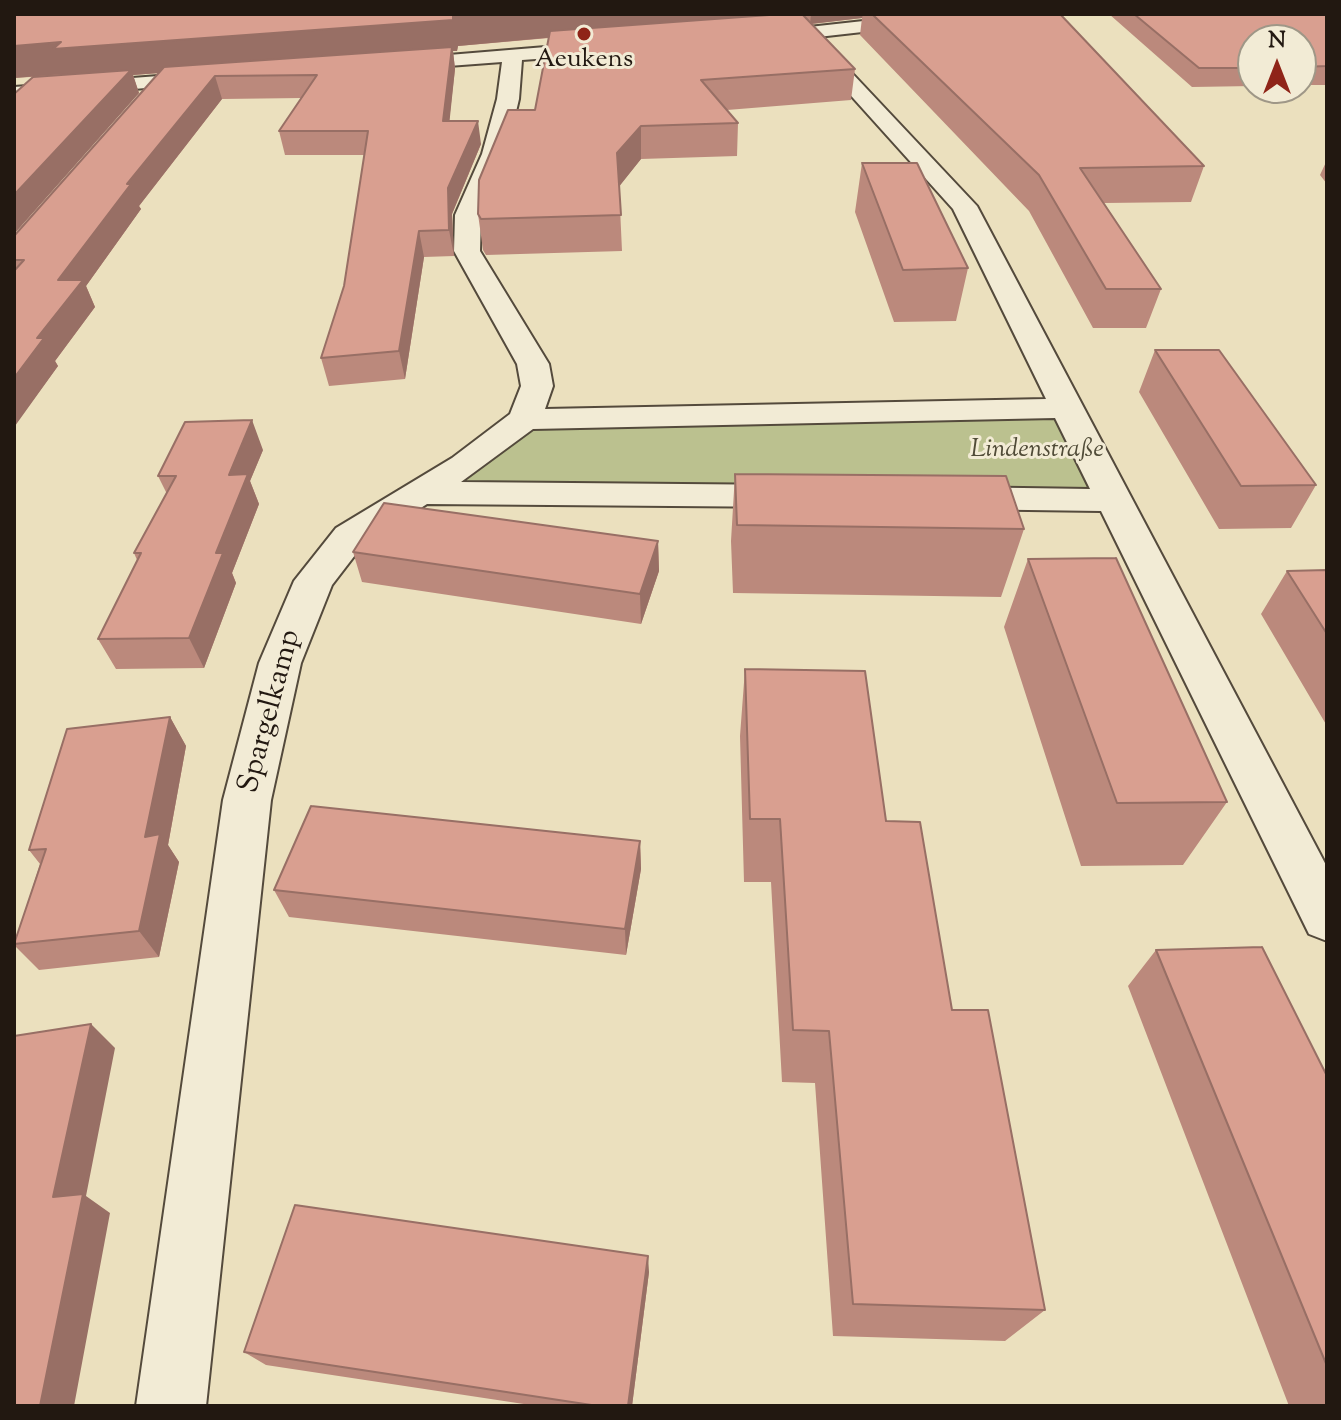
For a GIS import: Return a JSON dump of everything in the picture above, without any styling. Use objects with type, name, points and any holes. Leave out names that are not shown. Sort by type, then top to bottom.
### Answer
[{"type":"street","points":[[760,36],[796,24],[978,14]]},
{"type":"street","points":[[796,24],[964,206],[1064,408],[1327,918]]},
{"type":"street","points":[[374,65],[627,46]]},
{"type":"street","points":[[511,55],[508,99],[494,154],[468,215],[467,251],[533,364],[537,386],[525,419],[1064,408]]},
{"type":"street","points":[[14,93],[238,76]]},
{"type":"street","points":[[144,104],[164,81]]},
{"type":"street","name":"Spargelkamp","points":[[171,1406],[198,1170],[247,800],[280,663],[314,581],[349,537],[420,493],[525,419]]},
{"type":"street","points":[[420,493],[824,497]]},
{"type":"street","points":[[917,498],[1111,500]]},
{"type":"green space","name":"Lindenstraße","points":[[1064,408],[1111,500],[421,494],[525,419]]},
{"type":"building","points":[[14,14],[471,14],[453,15],[453,20],[53,49],[61,42],[14,46]]},
{"type":"building","points":[[802,14],[855,69],[701,80],[738,123],[641,126],[617,153],[621,215],[481,219],[478,214],[479,180],[508,110],[535,110],[550,31]]},
{"type":"building","points":[[872,14],[1060,14],[1204,166],[1080,168],[1161,289],[1106,289],[1039,175]]},
{"type":"building","points":[[1134,14],[1327,14],[1327,66],[1317,66],[1317,24],[1237,24],[1237,68],[1199,68]]},
{"type":"building","points":[[452,47],[443,121],[478,121],[448,188],[449,230],[419,231],[399,351],[321,358],[344,286],[368,131],[279,131],[317,75],[215,76],[127,184],[131,184],[58,280],[83,280],[37,338],[44,338],[14,378],[14,271],[24,260],[14,260],[14,236],[164,67]]},
{"type":"building","points":[[131,70],[14,195],[14,94],[33,77]]},
{"type":"building","points":[[862,163],[917,163],[968,268],[903,270]]},
{"type":"building","points":[[1155,350],[1219,350],[1316,485],[1241,486]]},
{"type":"building","points":[[252,420],[229,475],[248,474],[216,553],[223,553],[189,638],[98,639],[141,553],[134,553],[176,476],[158,476],[185,422]]},
{"type":"building","points":[[735,474],[1006,476],[1024,529],[737,525]]},
{"type":"building","points":[[384,503],[658,541],[640,594],[353,552]]},
{"type":"building","points":[[1116,558],[1227,802],[1117,803],[1028,559]]},
{"type":"building","points":[[1327,570],[1327,634],[1287,571]]},
{"type":"building","points":[[745,669],[865,671],[886,821],[920,822],[952,1010],[988,1010],[1045,1310],[853,1304],[829,1031],[793,1030],[780,819],[750,819]]},
{"type":"building","points":[[170,717],[145,837],[160,834],[139,931],[14,944],[46,849],[29,850],[67,729]]},
{"type":"building","points":[[311,806],[640,841],[625,929],[274,890]]},
{"type":"building","points":[[1262,947],[1327,1076],[1327,1366],[1156,950]]},
{"type":"building","points":[[91,1024],[53,1197],[83,1194],[40,1406],[14,1406],[14,1036]]},
{"type":"building","points":[[295,1205],[648,1256],[628,1406],[598,1406],[244,1352]]},
{"type":"place","name":"Aeukens","points":[[584,34]]}]
